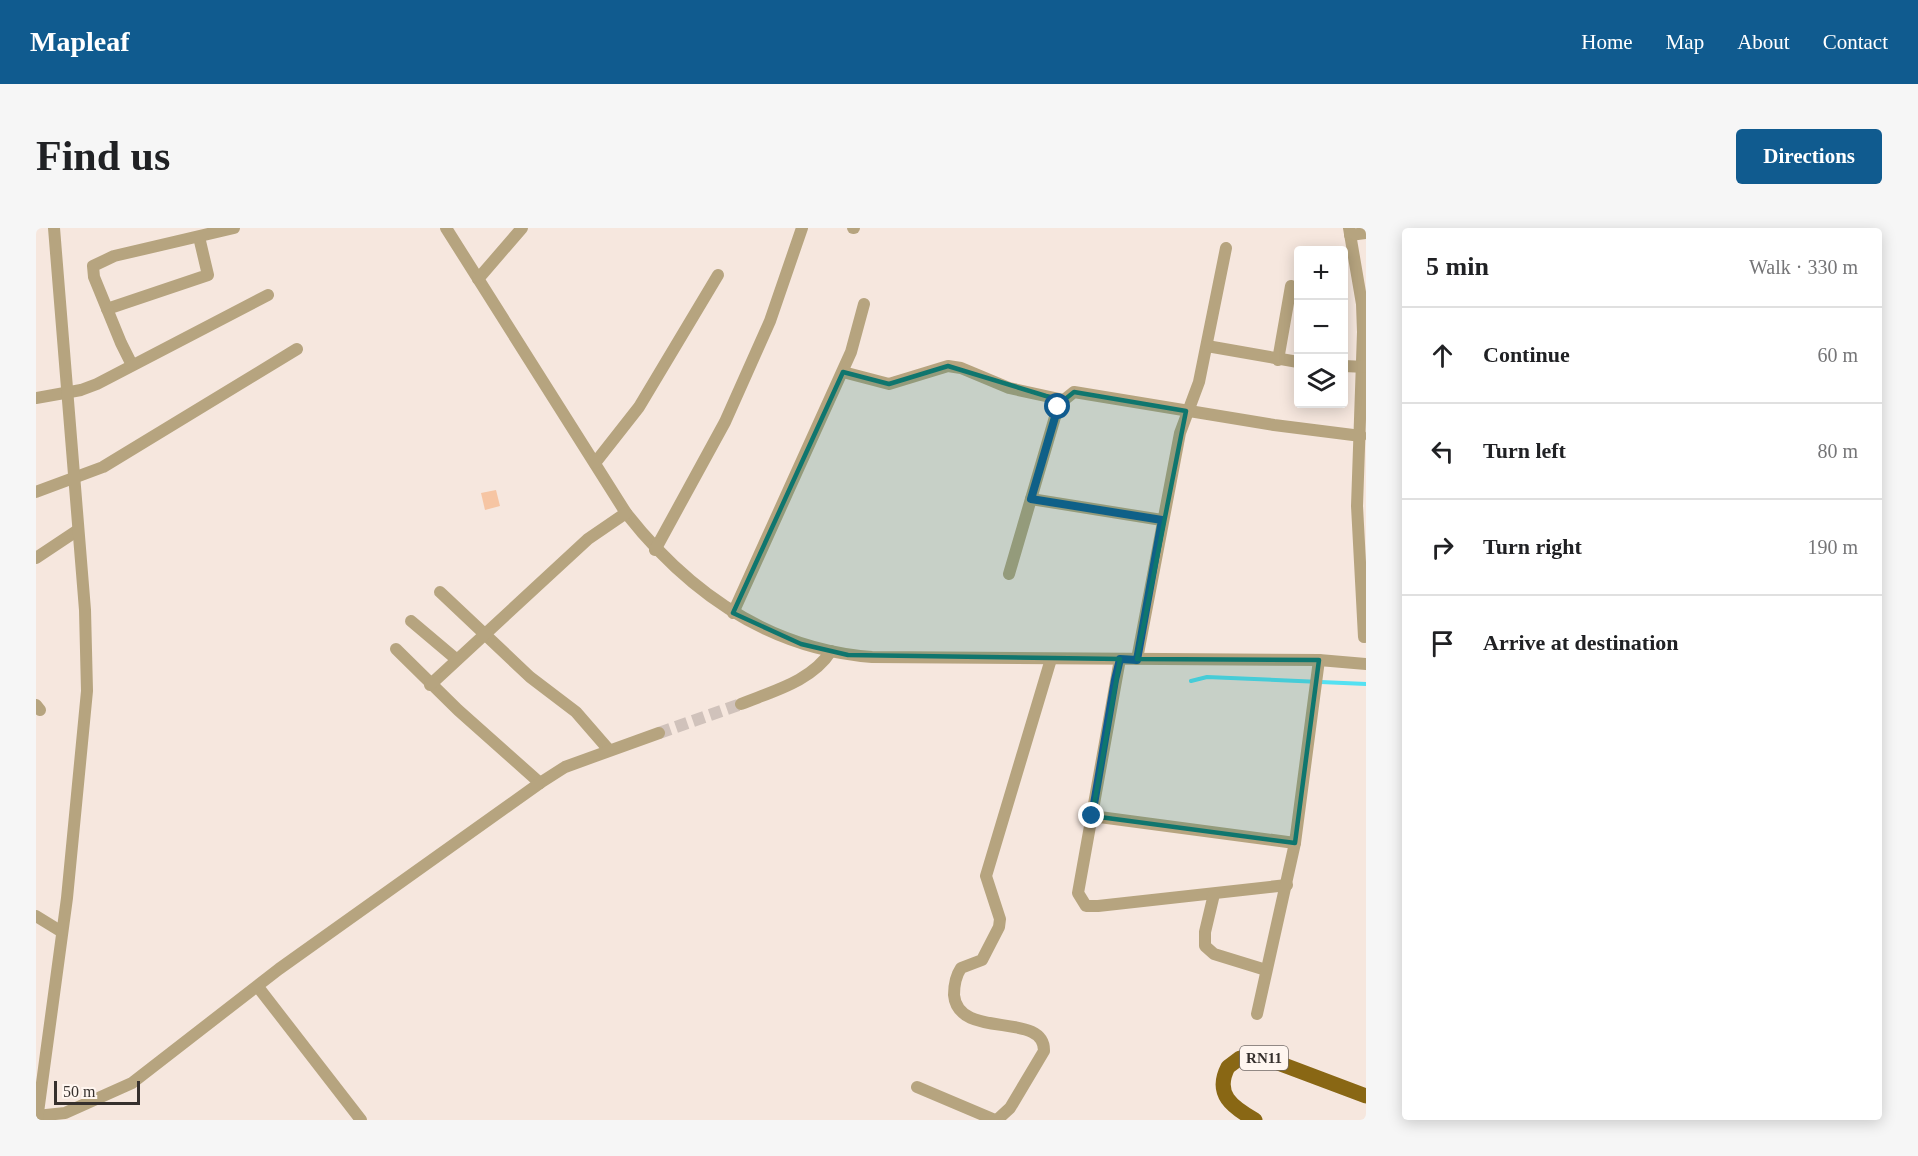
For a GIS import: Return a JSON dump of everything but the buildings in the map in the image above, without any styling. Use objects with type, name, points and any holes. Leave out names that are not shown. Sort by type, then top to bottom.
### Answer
[{"type":"main road","name":"RN11","points":[[1255,1120],[1232,1106],[1222,1088],[1223,1076],[1228,1067],[1234,1061],[1247,1056],[1265,1058],[1366,1096]]},
{"type":"street","points":[[54,228],[85,610],[87,691],[62,932],[36,1117],[58,1115],[80,1108],[132,1083],[258,987],[540,783],[565,767],[659,732]]},
{"type":"street","points":[[132,365],[107,309],[93,272],[93,266],[98,261],[182,234],[199,237],[234,228]]},
{"type":"street","points":[[446,228],[626,513],[655,550],[677,571],[733,613],[772,633],[831,651],[872,657],[1319,660],[1366,664]]},
{"type":"street","points":[[478,279],[522,228]]},
{"type":"street","points":[[655,550],[725,422],[770,321],[802,228]]},
{"type":"street","points":[[1364,637],[1362,464],[1364,331],[1362,304],[1350,232],[1366,233]]},
{"type":"street","points":[[107,309],[208,275],[199,237]]},
{"type":"street","points":[[1137,660],[1162,520],[1186,411],[1199,382],[1226,248]]},
{"type":"street","points":[[595,463],[639,407],[718,275]]},
{"type":"street","points":[[1278,360],[1292,286]]},
{"type":"street","points":[[36,398],[97,384],[268,295]]},
{"type":"street","points":[[733,613],[843,372],[864,304]]},
{"type":"street","points":[[1207,346],[1294,362]]},
{"type":"street","points":[[36,492],[103,467],[297,349]]},
{"type":"street","points":[[843,372],[889,384],[948,366],[962,368],[1009,388],[1064,400]]},
{"type":"street","points":[[1348,366],[1363,367]]},
{"type":"street","points":[[1009,574],[1054,417],[1064,400],[1074,392],[1186,411],[1363,434]]},
{"type":"street","points":[[1031,499],[1162,520]]},
{"type":"street","points":[[430,684],[588,539],[626,513]]},
{"type":"street","points":[[36,558],[78,530]]},
{"type":"street","points":[[441,592],[541,686],[576,712],[609,750]]},
{"type":"street","points":[[411,621],[456,659]]},
{"type":"street","points":[[396,649],[430,684],[540,783]]},
{"type":"street","points":[[741,704],[818,668],[831,651]]},
{"type":"street","points":[[917,1087],[996,1120],[1010,1108],[1044,1051],[1044,1044],[1040,1037],[1029,1030],[974,1019],[959,1011],[955,1001],[954,982],[961,968],[982,960],[999,927],[1000,919],[987,876],[1051,658]]},
{"type":"street","points":[[1120,659],[1078,893],[1086,906],[1287,885]]},
{"type":"street","points":[[1257,1014],[1295,843],[1319,660]]},
{"type":"street","points":[[1092,816],[1295,843]]},
{"type":"street","points":[[1214,894],[1205,932],[1205,946],[1214,954],[1266,970]]},
{"type":"street","points":[[36,916],[62,932]]},
{"type":"street","points":[[258,987],[361,1120]]},
{"type":"highlighted area","points":[[948,366],[1064,400],[1074,392],[1186,411],[1137,659],[1319,660],[1295,843],[1092,816],[1120,659],[848,655],[801,644],[733,613],[843,372],[889,384]]},
{"type":"waterway","points":[[1191,681],[1207,677],[1366,684]]},
{"type":"tunnel","points":[[659,733],[741,704]]},
{"type":"route","points":[[1058,407],[1031,499],[1162,520],[1137,660],[1120,659],[1115,680],[1092,816]]}]
